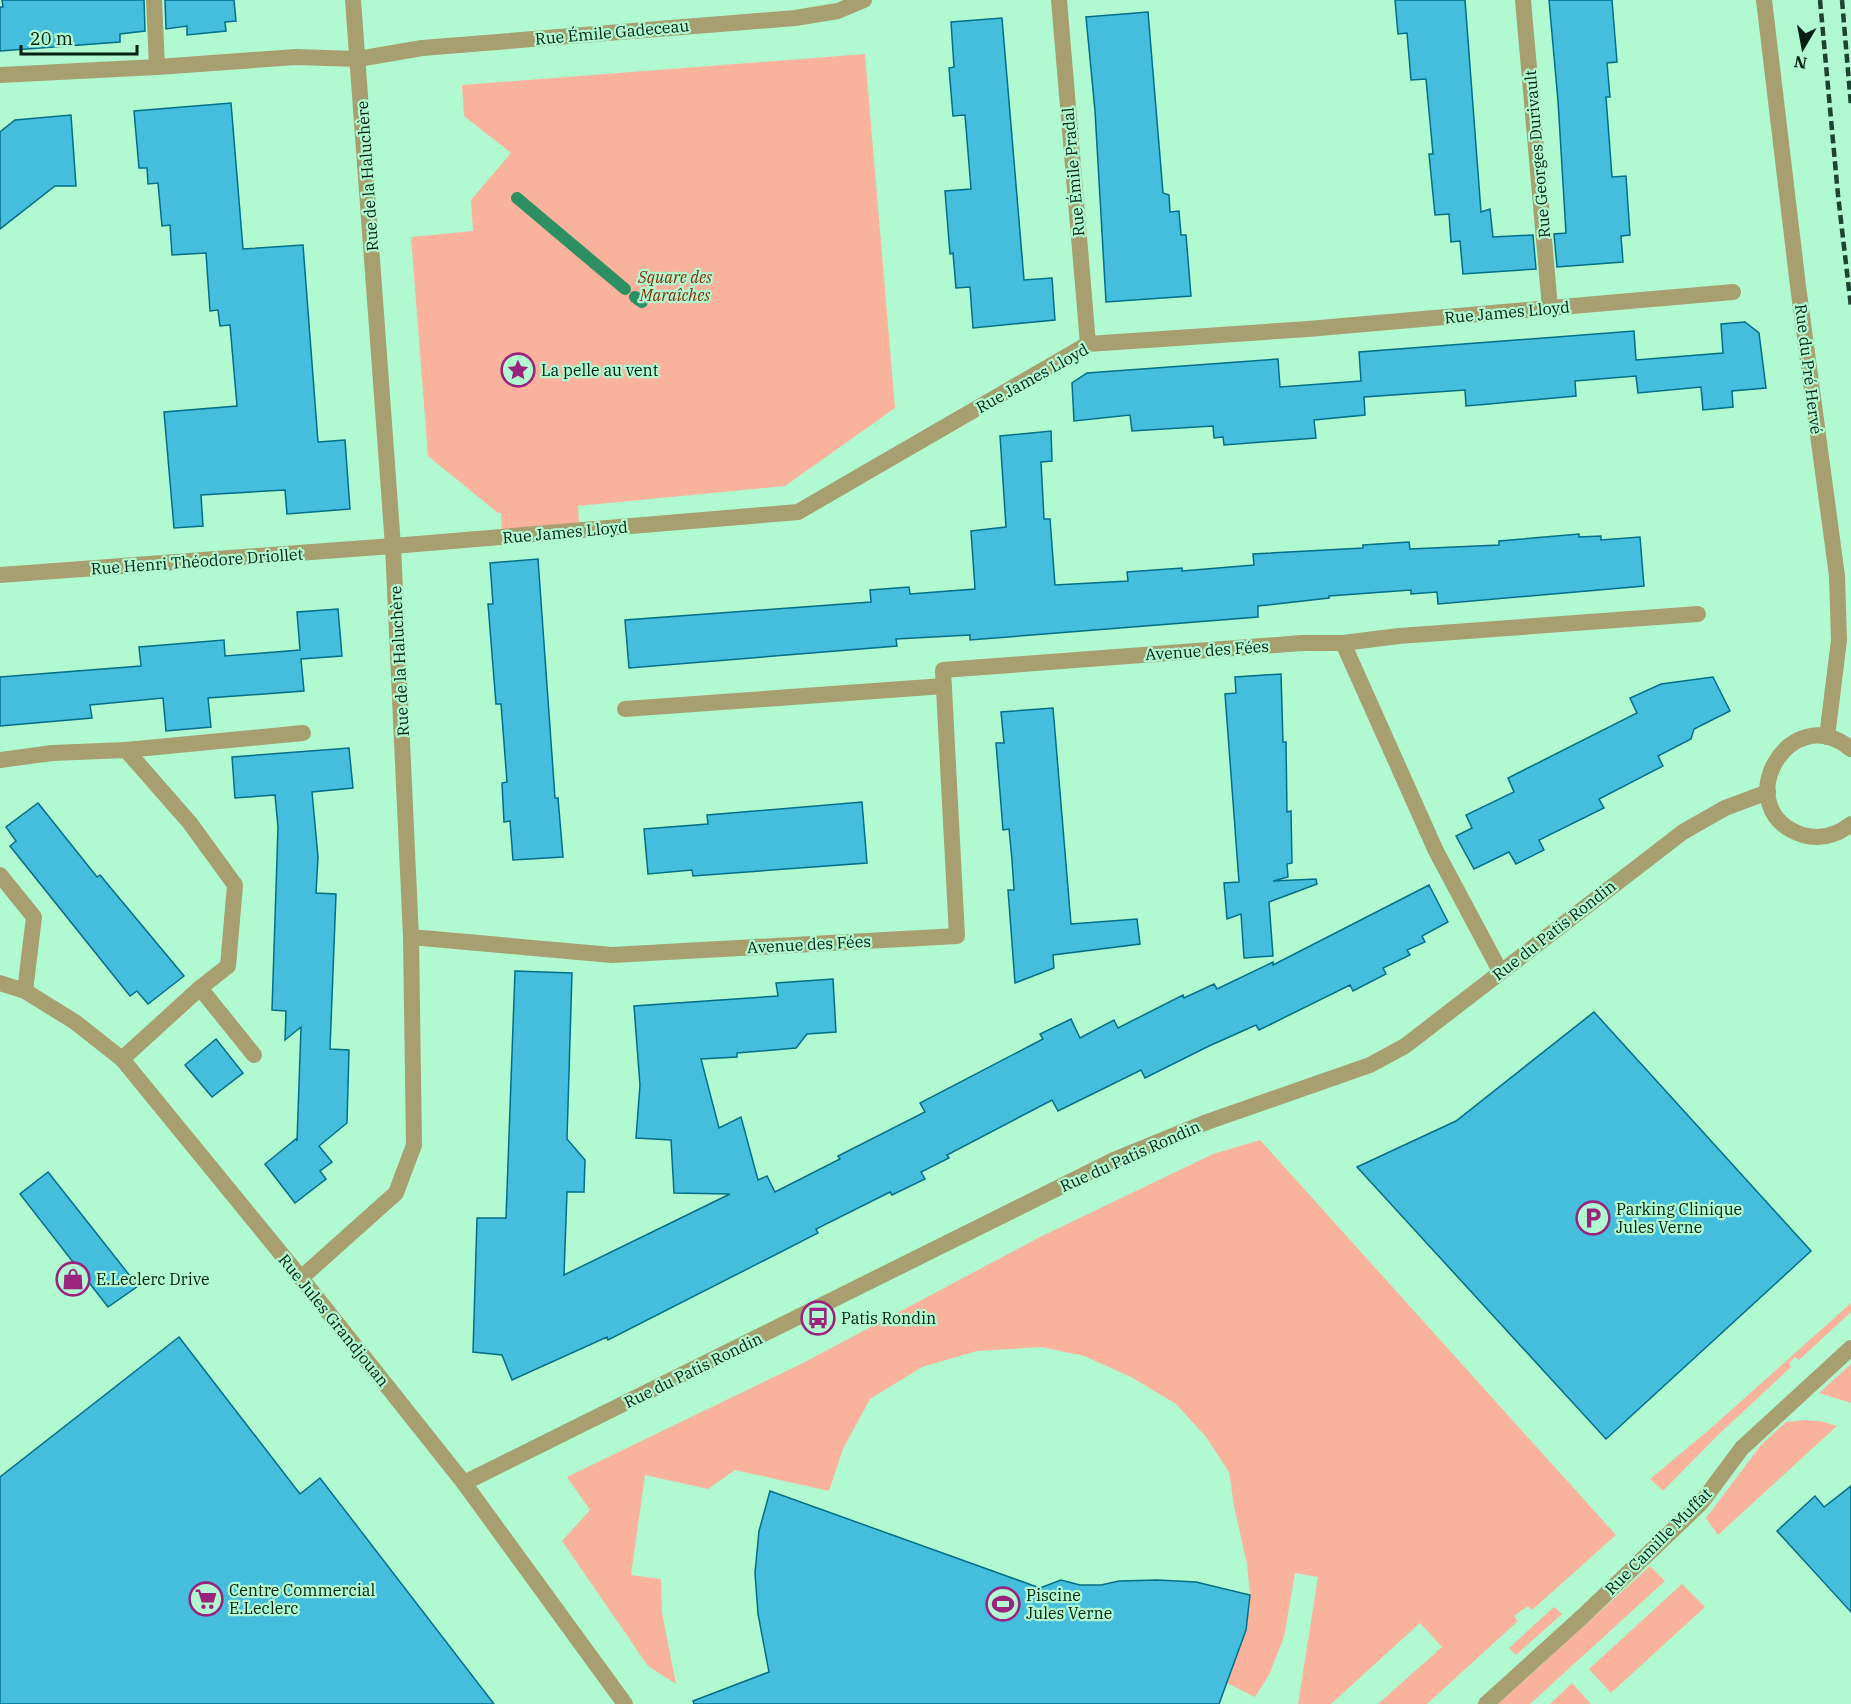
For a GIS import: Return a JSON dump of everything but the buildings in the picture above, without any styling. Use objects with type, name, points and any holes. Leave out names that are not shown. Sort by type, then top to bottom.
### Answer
[{"type":"street","points":[[154,0],[157,67]]},
{"type":"street","name":"Rue de la Haluchère","points":[[301,1278],[396,1193],[414,1145],[411,937],[393,546],[353,0]]},
{"type":"street","name":"Rue Émile Gadeceau","points":[[0,75],[296,57],[358,59],[422,48],[795,18],[838,11],[864,0]]},
{"type":"street","name":"Rue Émile Pradal","points":[[1059,0],[1088,344]]},
{"type":"street","name":"Rue Georges Durivault","points":[[1523,0],[1550,308]]},
{"type":"street","name":"Rue du Pré Hervé","points":[[1764,0],[1801,308],[1837,576],[1839,640],[1827,737]]},
{"type":"street","name":"Rue James Lloyd","points":[[393,546],[798,512],[1088,344],[1308,330],[1733,292]]},
{"type":"street","name":"Rue Henri Théodore Driollet","points":[[0,575],[393,546]]},
{"type":"street","name":"Avenue des Fées","points":[[411,937],[612,955],[957,936],[943,670],[1302,643],[1343,643],[1399,636],[1698,614]]},
{"type":"street","points":[[1343,643],[1436,851],[1500,971]]},
{"type":"street","points":[[625,709],[944,686]]},
{"type":"street","points":[[0,760],[52,753],[126,750],[303,733]]},
{"type":"street","points":[[1851,749],[1838,740],[1827,737],[1806,737],[1796,741],[1779,754],[1769,772],[1768,792],[1771,807],[1780,820],[1799,833],[1815,837],[1830,836],[1851,825]]},
{"type":"street","points":[[122,1059],[200,988],[228,966],[235,885],[190,823],[126,750]]},
{"type":"street","name":"Rue du Patis Rondin","points":[[464,1483],[1114,1160],[1207,1122],[1370,1065],[1405,1046],[1683,832],[1725,808],[1768,792]]},
{"type":"street","points":[[0,875],[34,917],[25,991]]},
{"type":"street","name":"Rue Jules Grandjouan","points":[[0,982],[25,991],[75,1022],[122,1059],[301,1278],[464,1483],[625,1704]]},
{"type":"street","points":[[200,988],[254,1055]]},
{"type":"street","name":"Rue Camille Muffat","points":[[1486,1704],[1583,1616],[1701,1503],[1742,1448],[1851,1348]]},
{"type":"green space","name":"Square des Maraîches","points":[[865,54],[895,408],[785,486],[578,506],[579,524],[502,531],[501,513],[498,513],[428,456],[411,237],[473,231],[471,200],[511,153],[464,116],[462,85]]},
{"type":"green space","points":[[1260,1140],[1616,1535],[1532,1610],[1528,1606],[1514,1616],[1518,1621],[1427,1704],[1378,1704],[1442,1647],[1420,1623],[1331,1704],[1298,1704],[1318,1577],[1295,1573],[1284,1637],[1269,1675],[1255,1697],[1227,1683],[1246,1630],[1250,1595],[1247,1564],[1229,1472],[1206,1437],[1176,1404],[1131,1377],[1084,1356],[1041,1347],[977,1351],[922,1367],[870,1399],[843,1449],[829,1491],[735,1470],[708,1489],[645,1475],[631,1575],[661,1579],[662,1613],[676,1684],[648,1666],[562,1541],[590,1510],[567,1477],[803,1363],[1040,1237],[1213,1154]]},
{"type":"green space","points":[[1851,1303],[1851,1312],[1799,1360],[1795,1357],[1789,1363],[1791,1367],[1717,1436],[1663,1491],[1650,1479],[1710,1429]]},
{"type":"green space","points":[[1851,1364],[1851,1403],[1819,1393]]},
{"type":"green space","points":[[1820,1421],[1837,1426],[1718,1535],[1706,1518],[1761,1445],[1786,1422]]},
{"type":"green space","points":[[1650,1566],[1665,1581],[1530,1704],[1498,1704]]},
{"type":"green space","points":[[1682,1584],[1705,1607],[1611,1693],[1589,1669]]},
{"type":"green space","points":[[1554,1607],[1562,1614],[1516,1655],[1509,1648]]},
{"type":"green space","points":[[1572,1683],[1591,1704],[1550,1704]]},
{"type":"waterway","points":[[517,198],[625,289]]},
{"type":"waterway","points":[[635,297],[642,302]]},
{"type":"railway","points":[[1820,0],[1851,307]]},
{"type":"railway","points":[[1842,0],[1851,106]]},
{"type":"place","name":"La pelle au vent","points":[[518,370]]},
{"type":"place","name":"Parking Clinique Jules Verne","points":[[1593,1218]]},
{"type":"place","name":"E.Leclerc Drive","points":[[73,1279]]},
{"type":"place","name":"Patis Rondin","points":[[818,1318]]},
{"type":"place","name":"Centre Commercial E.Leclerc","points":[[206,1599]]},
{"type":"place","name":"Piscine Jules Verne","points":[[1003,1604]]}]
